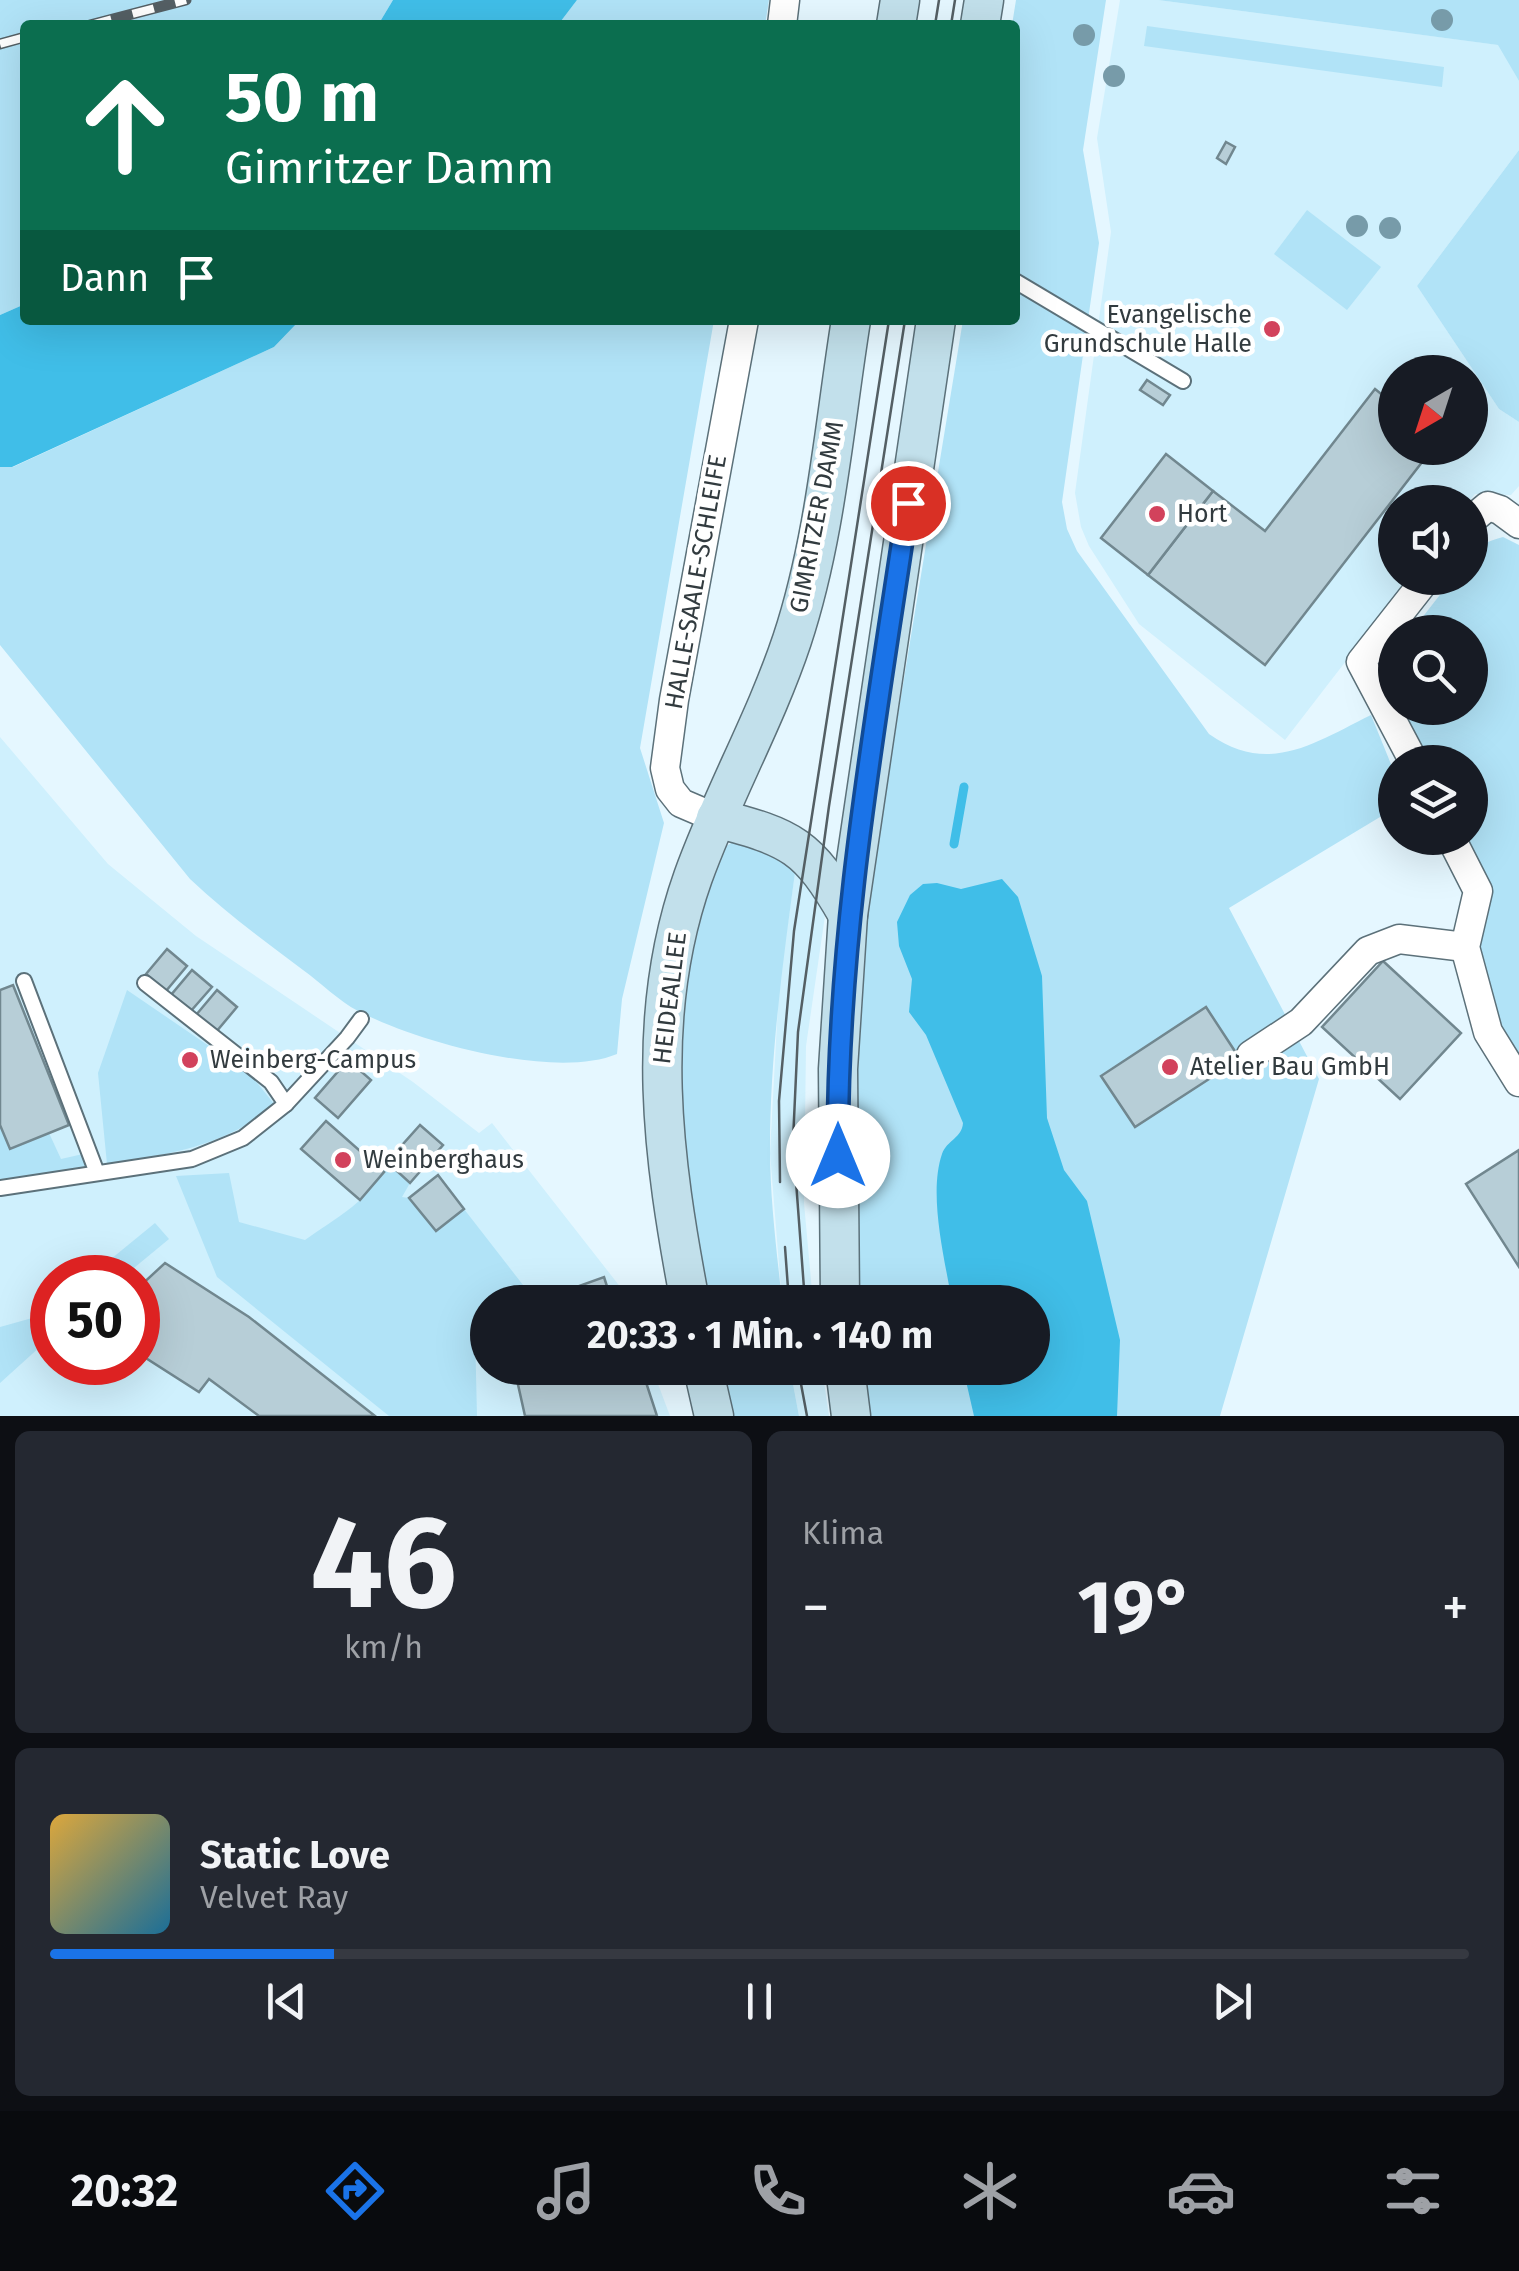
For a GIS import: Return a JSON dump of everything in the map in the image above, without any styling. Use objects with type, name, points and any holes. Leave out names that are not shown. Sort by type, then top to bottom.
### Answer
[{"type":"main road","name":"GIMRITZER DAMM","points":[[716,818],[772,690],[804,600],[850,325]]},
{"type":"main road","points":[[840,1285],[838,1069],[848,914],[935,325]]},
{"type":"main road","points":[[716,818],[757,829],[805,853],[820,868],[848,914]]},
{"type":"main road","name":"HEIDEALLEE","points":[[687,1285],[663,1125],[663,1017],[680,919],[716,818]]},
{"type":"main road","points":[[707,1385],[714,1416]]},
{"type":"main road","points":[[847,1385],[850,1416]]},
{"type":"street","name":"HALLE-SAALE-SCHLEIFE","points":[[716,818],[682,803],[666,782],[665,768],[743,325]]},
{"type":"street","points":[[1488,506],[1519,524]]},
{"type":"street","points":[[1405,745],[1361,662],[1414,595]]},
{"type":"street","points":[[1460,855],[1478,891],[1465,947],[1488,1032],[1519,1082]]},
{"type":"street","points":[[1251,1055],[1302,1022],[1368,950],[1399,939],[1465,947]]},
{"type":"lane","points":[[1020,283],[1182,381]]},
{"type":"lane","points":[[24,981],[97,1174]]},
{"type":"lane","points":[[145,983],[271,1082],[286,1104]]},
{"type":"lane","points":[[0,1188],[192,1159],[242,1138],[286,1104],[361,1018]]},
{"type":"shaded area","points":[[0,0],[393,0],[381,20],[20,20],[20,306],[0,315]]},
{"type":"shaded area","points":[[577,0],[769,0],[766,20],[562,20]]},
{"type":"shaded area","points":[[1016,0],[1106,0],[1083,150],[1099,243],[1062,502],[1067,529],[1077,551],[1209,734],[1252,753],[1272,754],[1311,744],[1371,715],[1383,745],[1378,745],[1378,818],[1229,908],[1319,1079],[1220,1416],[867,1416],[864,1385],[1050,1385],[1050,1285],[858,1285],[856,970],[962,325],[1020,325],[1020,20],[1013,20]]},
{"type":"shaded area","name":"Evangelische Grundschule Halle","points":[[1120,0],[1158,0],[1499,45],[1519,81],[1519,150],[1417,286],[1463,355],[1378,355],[1378,465],[1488,465],[1488,392],[1499,409],[1519,422],[1519,486],[1511,495],[1488,494],[1488,485],[1378,485],[1378,595],[1397,595],[1285,740],[1139,624],[1081,527],[1075,493],[1111,232],[1097,138]]},
{"type":"shaded area","points":[[1158,0],[1519,0],[1519,81],[1498,45]]},
{"type":"shaded area","points":[[1147,26],[1444,67],[1442,87],[1144,46]]},
{"type":"shaded area","points":[[1519,150],[1519,422],[1499,409],[1488,392],[1488,355],[1463,355],[1417,286]]},
{"type":"shaded area","points":[[1307,210],[1381,267],[1347,310],[1274,254]]},
{"type":"shaded area","points":[[295,325],[713,325],[640,748],[664,823],[622,999],[617,1054],[559,1063],[486,1054],[415,1034],[351,1007],[190,879],[0,645],[0,467],[13,467],[274,347]]},
{"type":"shaded area","points":[[1503,537],[1519,545],[1519,1070],[1493,1028],[1460,855],[1488,855],[1488,745],[1416,745],[1409,725],[1488,725],[1488,615],[1424,615],[1440,595],[1488,595],[1488,542]]},
{"type":"shaded area","name":"Weinberg-Campus","points":[[0,737],[108,864],[196,936],[413,1082],[479,1133],[492,1123],[619,1285],[470,1285],[470,1385],[658,1385],[670,1416],[0,1416]]},
{"type":"shaded area","points":[[740,838],[797,858],[772,1076],[771,1187],[780,1285],[699,1285],[671,1123],[672,1018],[714,860]]},
{"type":"shaded area","points":[[797,858],[827,902],[806,1046],[804,1203],[811,1285],[781,1285],[770,1153],[779,986]]},
{"type":"shaded area","points":[[127,990],[250,1074],[275,1105],[236,1131],[216,1139],[175,1152],[107,1164],[98,1073]]},
{"type":"shaded area","points":[[0,1125],[10,1149],[49,1133],[61,1159],[83,1154],[88,1169],[0,1182]]},
{"type":"shaded area","points":[[387,1162],[410,1183],[402,1197],[409,1198],[436,1231],[464,1209],[523,1285],[470,1285],[470,1385],[476,1385],[477,1416],[389,1416],[217,1277],[176,1176],[229,1173],[239,1222],[305,1240],[364,1197]]},
{"type":"shaded area","points":[[155,1223],[169,1239],[150,1255],[116,1255]]},
{"type":"shaded area","points":[[30,1319],[30,1356],[0,1383],[0,1327]]},
{"type":"shaded area","points":[[718,1385],[793,1385],[799,1416],[726,1416]]},
{"type":"shaded area","points":[[793,1385],[824,1385],[829,1416],[799,1416]]},
{"type":"water","points":[[393,0],[577,0],[562,20],[381,20]]},
{"type":"water","points":[[20,306],[20,325],[295,325],[274,347],[12,467],[0,467],[0,315]]},
{"type":"water","points":[[1002,879],[1018,897],[1042,976],[1047,1118],[1064,1170],[1087,1201],[1120,1340],[1117,1416],[974,1416],[967,1385],[1050,1385],[1050,1285],[949,1285],[939,1228],[938,1170],[942,1154],[963,1123],[926,1035],[909,1012],[912,979],[899,946],[897,922],[910,895],[923,884],[961,889]]},
{"type":"building","points":[[1226,142],[1235,147],[1226,164],[1217,158]]},
{"type":"building","points":[[1147,380],[1170,395],[1163,405],[1140,390]]},
{"type":"building","points":[[1375,389],[1378,465],[1420,465],[1404,485],[1378,485],[1378,519],[1265,665],[1148,575],[1213,491],[1265,531]]},
{"type":"building","name":"Hort","points":[[1166,454],[1213,491],[1148,575],[1101,538]]},
{"type":"building","points":[[167,949],[187,966],[166,991],[146,974]]},
{"type":"building","points":[[1383,961],[1461,1033],[1400,1099],[1322,1027]]},
{"type":"building","points":[[192,970],[212,987],[190,1012],[171,995]]},
{"type":"building","points":[[13,985],[69,1125],[10,1149],[0,1125],[0,990]]},
{"type":"building","points":[[217,990],[237,1007],[216,1032],[196,1015]]},
{"type":"building","name":"Atelier Bau GmbH","points":[[1206,1007],[1240,1059],[1135,1127],[1101,1076]]},
{"type":"building","points":[[348,1060],[371,1080],[338,1118],[315,1098]]},
{"type":"building","name":"Weinberghaus","points":[[326,1121],[384,1172],[360,1200],[301,1149]]},
{"type":"building","points":[[420,1125],[443,1145],[410,1183],[387,1162]]},
{"type":"building","points":[[1519,1150],[1519,1267],[1466,1184]]},
{"type":"building","points":[[438,1175],[464,1209],[436,1231],[409,1198]]},
{"type":"building","points":[[165,1263],[249,1317],[375,1416],[259,1416],[209,1379],[199,1392],[160,1367],[160,1268]]},
{"type":"building","points":[[604,1277],[607,1285],[582,1285]]},
{"type":"building","points":[[518,1385],[647,1385],[657,1416],[525,1416]]},
{"type":"waterway","points":[[954,844],[964,787]]},
{"type":"tram line","points":[[936,20],[939,0]]},
{"type":"tram line","points":[[952,20],[955,0]]},
{"type":"tram line","points":[[780,1182],[779,1101],[794,931],[888,325]]},
{"type":"tram line","points":[[804,1285],[793,1141],[798,1032],[904,325]]},
{"type":"tram line","points":[[785,1247],[788,1285]]},
{"type":"tram line","points":[[801,1385],[807,1416]]},
{"type":"railway","points":[[109,20],[186,0]]},
{"type":"railway","points":[[0,44],[20,38]]},
{"type":"place","name":"Evangelische Grundschule Halle","points":[[1272,329]]},
{"type":"place","name":"Hort","points":[[1157,514]]},
{"type":"place","name":"Weinberg-Campus","points":[[190,1060]]},
{"type":"place","name":"Atelier Bau GmbH","points":[[1170,1067]]},
{"type":"place","name":"Weinberghaus","points":[[343,1160]]},
{"type":"route","points":[[838,1156],[838,1041],[848,914],[908,503]]}]
